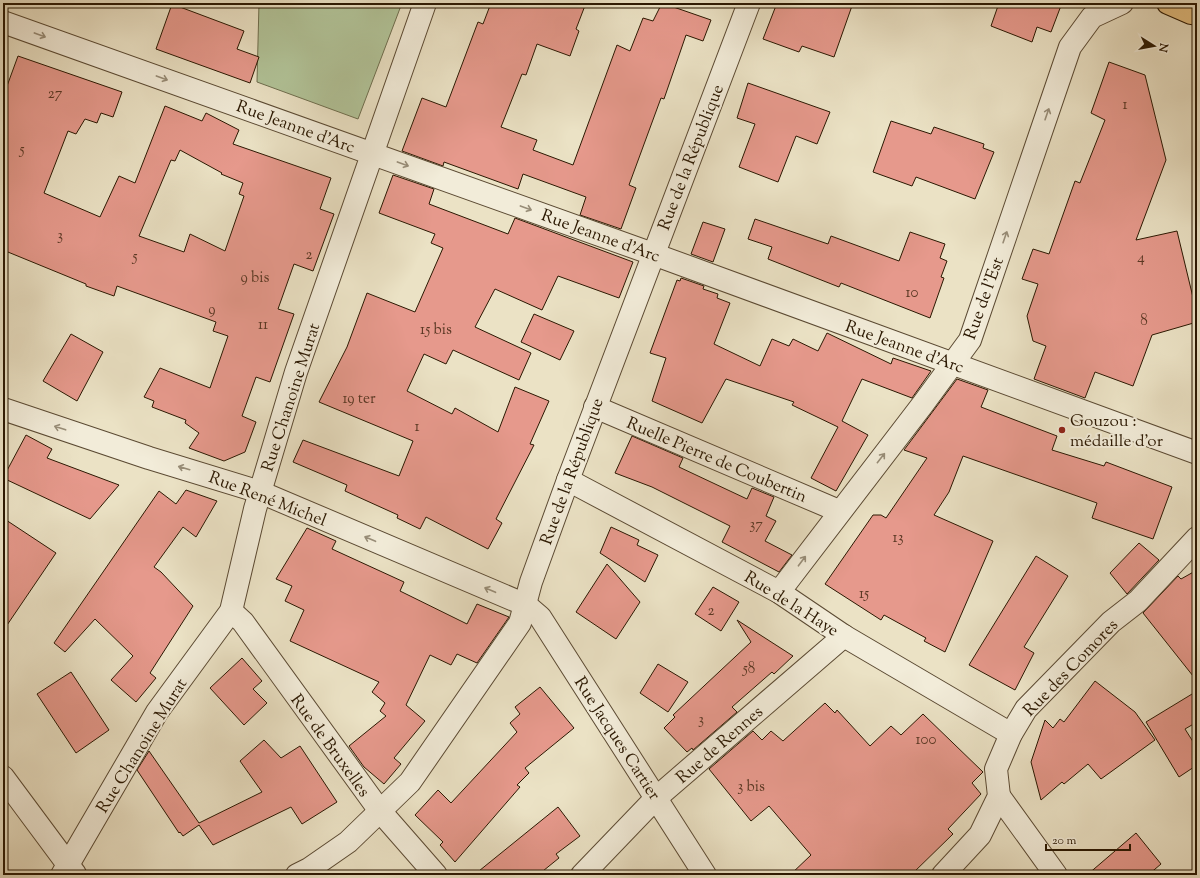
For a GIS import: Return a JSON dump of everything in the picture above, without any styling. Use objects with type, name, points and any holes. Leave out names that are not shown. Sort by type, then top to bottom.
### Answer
[{"type":"main road","points":[[1168,3],[1195,18]]},
{"type":"street","name":"Rue Chanoine Murat","points":[[69,871],[157,712],[231,611],[260,492],[296,372],[425,3]]},
{"type":"street","name":"Rue de la République","points":[[297,875],[309,869],[348,842],[410,782],[520,623],[531,582],[595,406],[749,3]]},
{"type":"street","name":"Rue de l'Est","points":[[779,592],[970,340],[1070,47],[1092,17],[1122,3]]},
{"type":"street","name":"Rue Jeanne d'Arc","points":[[3,22],[653,254],[1197,453]]},
{"type":"street","name":"Ruelle Pierre de Coubertin","points":[[595,406],[839,511]]},
{"type":"street","name":"Rue René Michel","points":[[5,415],[260,492],[526,605]]},
{"type":"street","name":"Rue de la Haye","points":[[568,480],[779,592],[844,636],[1011,734]]},
{"type":"street","name":"Rue des Comores","points":[[999,796],[996,769],[1011,734],[1026,709],[1111,622],[1138,601],[1197,538]]},
{"type":"street","name":"Rue Jacques Cartier","points":[[526,605],[540,617],[705,875]]},
{"type":"street","name":"Rue de Bruxelles","points":[[231,611],[243,622],[380,811],[436,875]]},
{"type":"street","name":"Rue de Rennes","points":[[582,875],[656,798],[844,636]]},
{"type":"street","points":[[3,777],[69,871]]},
{"type":"street","points":[[943,875],[980,835],[999,796],[1056,875]]},
{"type":"green space","points":[[259,3],[402,3],[358,119],[257,82]]},
{"type":"building","points":[[491,3],[586,3],[576,29],[579,31],[570,56],[537,44],[526,75],[522,74],[501,127],[537,140],[533,150],[573,165],[617,45],[630,51],[643,18],[653,21],[662,3],[711,20],[703,41],[686,35],[664,99],[661,98],[629,185],[636,188],[621,229],[580,215],[586,197],[523,174],[518,189],[444,162],[443,166],[402,151],[422,98],[446,107],[478,22],[483,24]]},
{"type":"building","points":[[777,3],[853,3],[834,57],[802,46],[799,52],[763,39]]},
{"type":"building","points":[[999,3],[1062,3],[1051,32],[1037,27],[1032,42],[991,26]]},
{"type":"building","points":[[172,4],[244,31],[237,49],[259,57],[250,83],[156,49]]},
{"type":"building","points":[[18,56],[122,92],[113,117],[101,113],[97,123],[85,119],[76,134],[68,131],[44,193],[100,217],[119,176],[135,183],[165,106],[202,121],[206,113],[239,130],[233,144],[331,178],[320,209],[334,214],[313,271],[294,264],[278,309],[294,314],[270,382],[256,377],[242,416],[256,422],[245,452],[224,461],[189,448],[199,433],[185,423],[186,420],[152,407],[154,401],[144,397],[160,368],[210,388],[228,336],[213,331],[216,322],[117,286],[114,296],[86,286],[86,284],[3,250],[3,97]],"holes":[[[180,150],[222,173],[221,174],[243,183],[239,194],[244,196],[225,251],[190,234],[184,252],[139,236],[171,160],[175,161]]]},
{"type":"building","points":[[1109,62],[1145,75],[1166,160],[1136,240],[1177,231],[1197,314],[1197,322],[1152,335],[1133,386],[1095,372],[1085,398],[1034,379],[1046,346],[1033,341],[1027,316],[1038,284],[1022,279],[1033,249],[1049,254],[1075,181],[1080,183],[1105,120],[1091,113]]},
{"type":"building","points":[[748,83],[830,112],[817,144],[796,136],[778,182],[739,167],[755,124],[737,118]]},
{"type":"building","points":[[891,121],[931,134],[934,127],[984,144],[983,148],[994,152],[975,199],[916,177],[912,186],[873,172]]},
{"type":"building","points":[[393,175],[434,189],[429,204],[508,234],[515,218],[633,262],[619,298],[558,276],[542,310],[495,289],[475,327],[531,353],[519,380],[453,350],[446,364],[424,354],[407,391],[452,414],[455,408],[498,432],[515,387],[549,401],[530,444],[534,445],[496,519],[502,523],[488,549],[426,517],[420,529],[397,518],[398,515],[345,491],[347,485],[293,462],[303,440],[399,476],[413,441],[319,402],[347,347],[367,293],[415,312],[443,248],[431,243],[435,234],[379,213]]},
{"type":"building","points":[[755,219],[828,244],[831,236],[899,261],[910,232],[945,244],[940,258],[947,261],[941,277],[944,278],[930,318],[841,283],[839,287],[768,259],[772,247],[748,239]]},
{"type":"building","points":[[703,222],[725,229],[713,262],[691,254]]},
{"type":"building","points":[[681,278],[704,286],[703,289],[718,294],[717,298],[730,303],[714,344],[760,366],[772,339],[789,346],[793,339],[818,351],[827,333],[891,364],[893,358],[931,371],[912,398],[862,379],[842,421],[868,435],[836,491],[811,478],[838,427],[792,405],[794,402],[726,379],[702,423],[652,401],[666,358],[650,353],[677,280],[680,281]]},
{"type":"building","points":[[534,314],[574,331],[560,360],[521,342]]},
{"type":"building","points":[[71,334],[103,352],[77,401],[43,381]]},
{"type":"building","points":[[957,379],[988,390],[981,407],[1057,436],[1052,450],[1104,466],[1106,462],[1172,487],[1153,539],[1092,518],[1097,503],[963,456],[949,492],[934,515],[993,541],[945,652],[924,641],[926,638],[884,615],[881,620],[825,584],[873,515],[881,515],[886,518],[927,458],[904,450]]},
{"type":"building","points":[[26,435],[52,449],[47,458],[119,485],[90,519],[3,478]]},
{"type":"building","points":[[632,436],[683,458],[679,467],[747,499],[752,488],[774,497],[766,516],[776,521],[765,541],[792,555],[779,572],[722,542],[730,526],[652,487],[615,473]]},
{"type":"building","points":[[186,490],[217,501],[196,537],[183,527],[154,567],[161,572],[193,606],[150,673],[156,678],[136,702],[111,680],[133,656],[95,619],[65,652],[54,643],[159,491],[176,504]]},
{"type":"building","points":[[3,518],[56,553],[3,631]]},
{"type":"building","points":[[611,527],[639,540],[637,545],[658,555],[645,582],[600,553]]},
{"type":"building","points":[[307,528],[336,541],[332,549],[404,582],[400,591],[467,624],[477,604],[509,617],[477,663],[457,654],[451,665],[430,655],[406,705],[425,721],[394,758],[401,764],[384,784],[364,767],[349,746],[386,716],[380,711],[385,703],[372,692],[379,682],[290,641],[304,610],[285,601],[292,586],[276,579]]},
{"type":"building","points":[[1139,543],[1159,560],[1127,594],[1110,573]]},
{"type":"building","points":[[1036,556],[1068,576],[1024,647],[1034,653],[1015,690],[969,665]]},
{"type":"building","points":[[607,564],[640,602],[616,639],[576,612]]},
{"type":"building","points":[[1197,570],[1197,681],[1143,613],[1178,576],[1181,579]]},
{"type":"building","points":[[713,587],[739,602],[721,631],[695,614]]},
{"type":"building","points":[[737,620],[793,656],[774,674],[772,672],[732,707],[737,712],[693,750],[692,748],[687,752],[664,728],[675,717],[673,715],[751,642]]},
{"type":"building","points":[[242,658],[262,681],[253,689],[267,703],[244,725],[210,688]]},
{"type":"building","points":[[658,664],[688,682],[668,712],[640,693]]},
{"type":"building","points":[[71,672],[109,730],[76,753],[37,694]]},
{"type":"building","points":[[1095,681],[1135,712],[1155,740],[1101,779],[1088,764],[1064,784],[1062,782],[1041,800],[1031,762],[1045,720],[1053,728],[1060,719],[1064,722]]},
{"type":"building","points":[[540,687],[574,728],[525,768],[529,773],[517,785],[520,787],[455,862],[440,845],[443,842],[415,815],[438,790],[451,803],[517,732],[510,723],[520,714],[515,707]]},
{"type":"building","points":[[1197,691],[1197,722],[1185,729],[1197,748],[1197,765],[1179,777],[1146,722]]},
{"type":"building","points":[[825,703],[835,713],[837,710],[870,746],[891,726],[901,735],[923,714],[983,772],[972,783],[981,794],[948,829],[953,834],[911,875],[790,875],[811,855],[769,806],[751,821],[709,769],[753,731],[762,740],[771,731],[783,741]]},
{"type":"building","points":[[264,740],[281,758],[300,746],[337,802],[302,824],[291,807],[213,845],[199,825],[183,836],[180,832],[179,833],[137,770],[149,751],[199,823],[262,792],[240,761]]},
{"type":"building","points":[[558,807],[580,836],[556,854],[559,858],[538,875],[474,875]]},
{"type":"building","points":[[1136,833],[1161,864],[1148,875],[1087,875]]},
{"type":"place","name":"Gouzou : médaille d'or","points":[[1062,430]]}]
